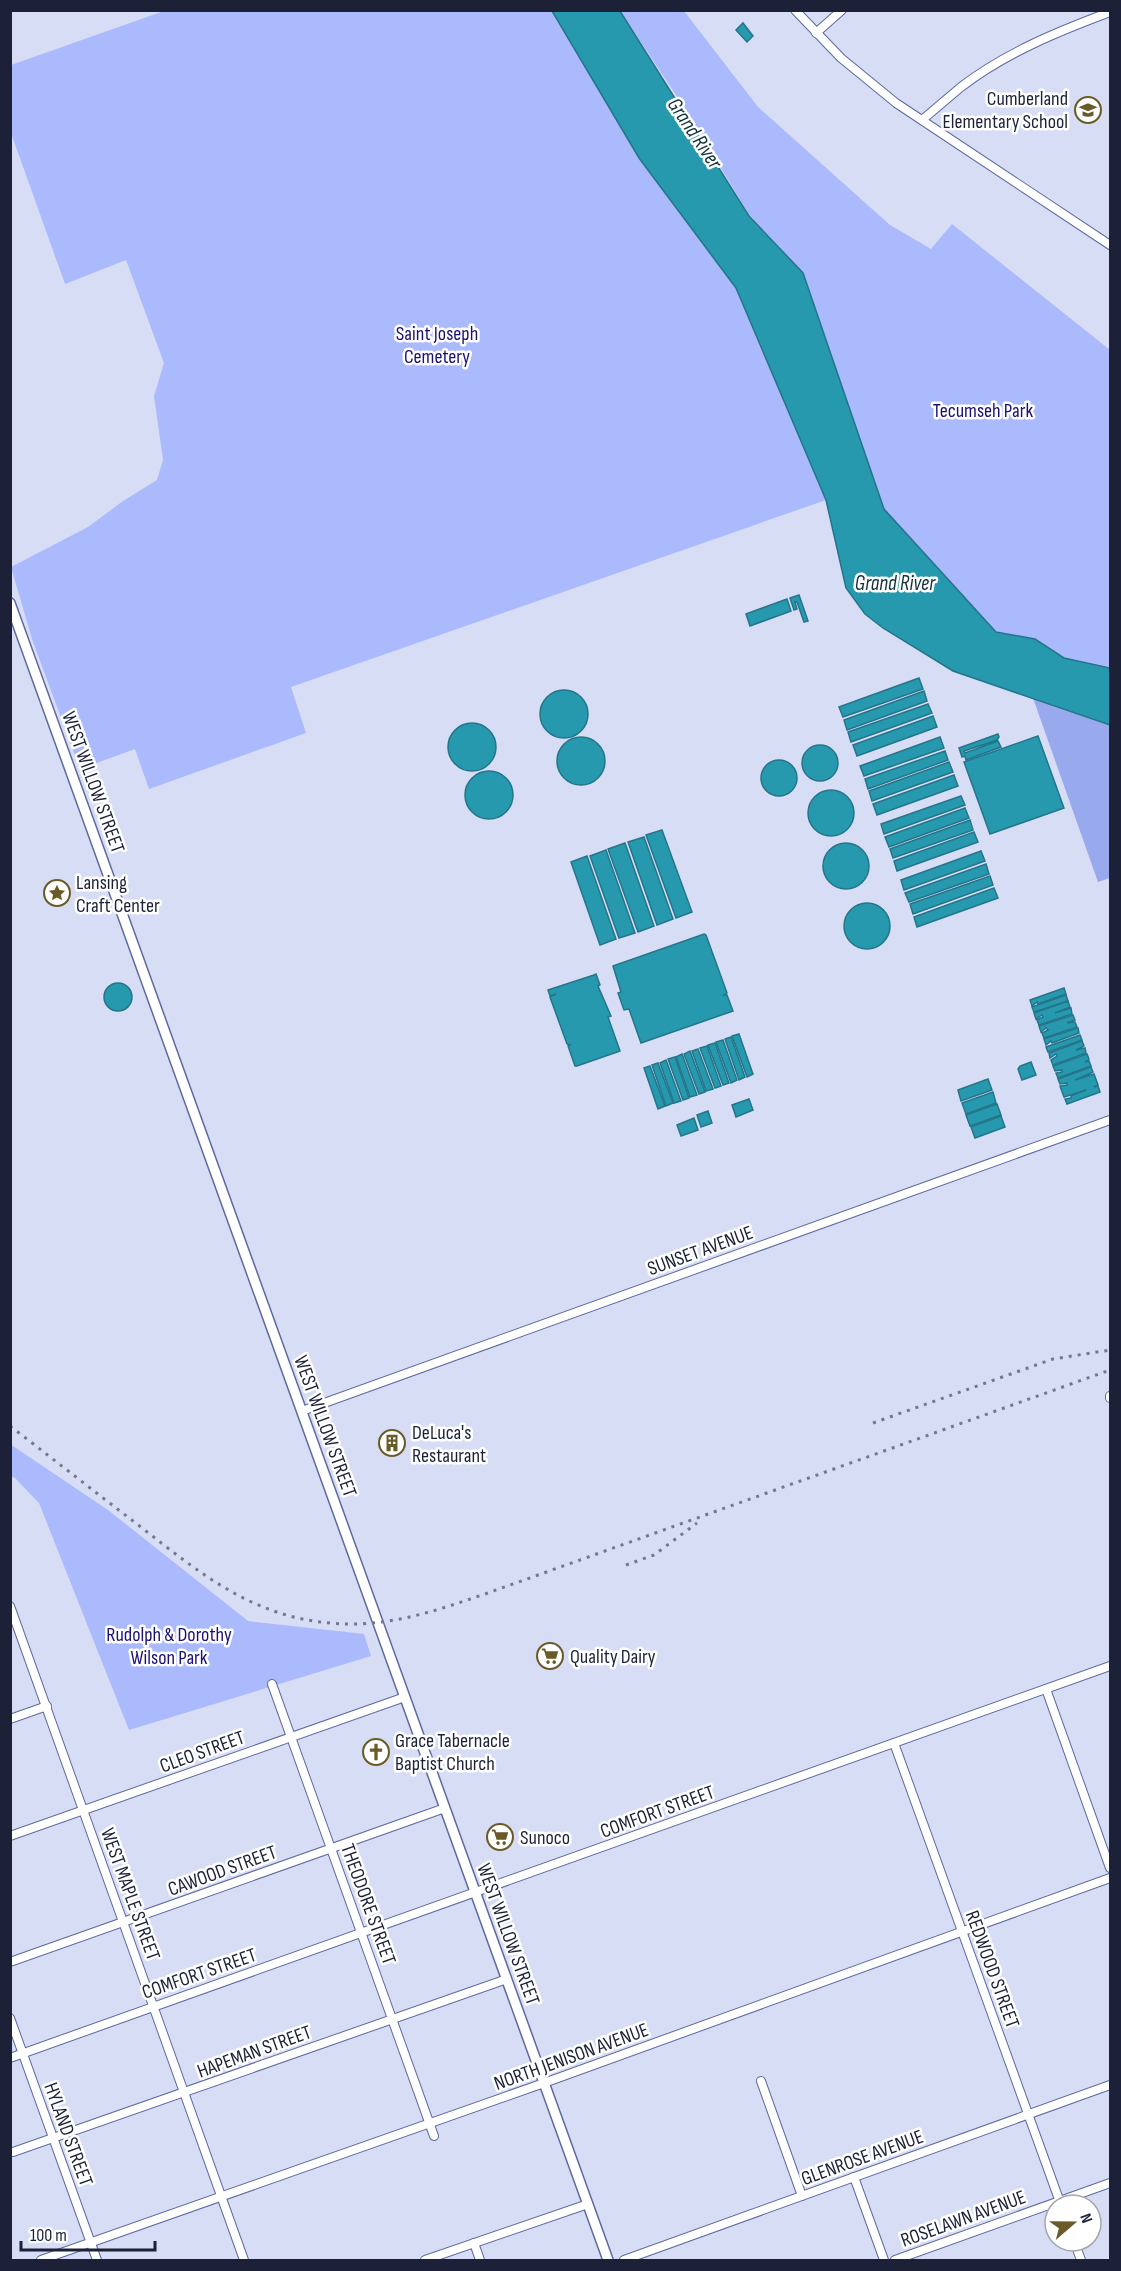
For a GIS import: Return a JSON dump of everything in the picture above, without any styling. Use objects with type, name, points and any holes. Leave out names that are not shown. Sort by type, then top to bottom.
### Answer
[{"type":"street","points":[[795,10],[864,78],[922,120],[1046,204],[1088,228],[1110,245]]},
{"type":"street","points":[[816,33],[842,10]]},
{"type":"street","points":[[922,120],[962,86],[996,64],[1054,34],[1110,12]]},
{"type":"street","name":"WEST WILLOW STREET","points":[[10,603],[608,2260]]},
{"type":"street","name":"SUNSET AVENUE","points":[[302,1411],[1110,1120]]},
{"type":"street","name":"WEST MAPLE STREET","points":[[10,1606],[244,2260]]},
{"type":"street","name":"COMFORT STREET","points":[[10,2058],[1110,1666]]},
{"type":"street","name":"THEODORE STREET","points":[[272,1684],[434,2136]]},
{"type":"street","points":[[1046,1689],[1110,1868]]},
{"type":"street","name":"CLEO STREET","points":[[10,1836],[405,1697]]},
{"type":"street","points":[[10,1719],[46,1706]]},
{"type":"street","name":"REDWOOD STREET","points":[[894,1743],[1057,2193]]},
{"type":"street","name":"CAWOOD STREET","points":[[10,1962],[445,1808]]},
{"type":"street","name":"NORTH JENISON AVENUE","points":[[41,2260],[430,2124],[1110,1878]]},
{"type":"street","name":"HAPEMAN STREET","points":[[13,2152],[507,1979]]},
{"type":"street","name":"HYLAND STREET","points":[[10,2018],[97,2260]]},
{"type":"street","points":[[761,2081],[802,2196]]},
{"type":"street","name":"GLENROSE AVENUE","points":[[624,2260],[1110,2085]]},
{"type":"street","points":[[854,2177],[884,2260]]},
{"type":"street","name":"ROSELAWN AVENUE","points":[[1085,2193],[1110,2183]]},
{"type":"street","points":[[425,2260],[588,2204]]},
{"type":"street","name":"ROSELAWN AVENUE","points":[[895,2260],[1043,2209]]},
{"type":"street","points":[[474,2243],[480,2260]]},
{"type":"green space","name":"Saint Joseph Cemetery","points":[[164,11],[552,11],[639,158],[736,288],[826,500],[291,687],[306,733],[149,789],[135,749],[80,769],[32,639],[11,567],[88,527],[157,480],[163,460],[154,396],[164,363],[126,260],[65,284],[11,133],[11,65]]},
{"type":"green space","name":"Tecumseh Park","points":[[620,11],[684,11],[758,107],[890,225],[931,249],[952,224],[1110,350],[1110,672],[1064,658],[1035,639],[996,632],[884,509],[803,273],[750,216],[682,104]]},
{"type":"green space","name":"Rudolph & Dorothy Wilson Park","points":[[10,1444],[108,1510],[248,1621],[364,1634],[371,1656],[129,1730],[39,1503],[14,1477],[11,1478]]},
{"type":"shaded area","points":[[1033,698],[1110,725],[1110,878],[1098,882]]},
{"type":"water","name":"Grand River","points":[[552,11],[620,11],[749,216],[803,273],[884,509],[996,632],[1035,639],[1064,658],[1110,668],[1110,725],[953,671],[883,628],[865,614],[846,588],[826,500],[736,288],[639,158]]},
{"type":"water","points":[[743,23],[753,36],[747,42],[736,30]]},
{"type":"water","points":[[799,595],[808,621],[804,622],[797,602],[795,602],[797,609],[794,610],[790,598]]},
{"type":"water","points":[[787,599],[791,611],[750,626],[746,614]]},
{"type":"water","points":[[919,678],[923,689],[843,717],[839,707]]},
{"type":"water","points":[[559,690],[569,690],[584,700],[588,714],[584,728],[578,734],[569,738],[559,738],[544,728],[540,719],[540,709],[550,694]]},
{"type":"water","points":[[924,691],[927,701],[847,730],[844,720]]},
{"type":"water","points":[[928,704],[932,713],[851,742],[848,732]]},
{"type":"water","points":[[933,716],[937,727],[857,756],[853,745]]},
{"type":"water","points":[[467,723],[477,723],[492,733],[496,747],[492,761],[486,767],[477,771],[467,771],[452,761],[448,752],[448,742],[458,727]]},
{"type":"water","points":[[998,734],[997,740],[964,751],[965,753],[998,741],[1001,747],[966,760],[965,756],[962,757],[959,748]]},
{"type":"water","points":[[1038,736],[1064,808],[990,834],[964,762]]},
{"type":"water","points":[[576,737],[586,737],[598,744],[605,756],[605,766],[598,778],[586,785],[576,785],[561,774],[557,766],[557,756],[568,741]]},
{"type":"water","points":[[940,737],[944,748],[864,776],[860,766]]},
{"type":"water","points":[[820,745],[833,750],[838,763],[833,776],[820,781],[807,776],[802,763],[807,750]]},
{"type":"water","points":[[945,751],[948,760],[868,789],[865,779]]},
{"type":"water","points":[[779,760],[792,765],[797,778],[792,791],[779,796],[766,791],[761,778],[766,765]]},
{"type":"water","points":[[949,762],[953,772],[872,801],[869,791]]},
{"type":"water","points":[[484,771],[494,771],[509,781],[513,795],[509,809],[503,815],[494,819],[484,819],[469,809],[465,800],[465,790],[475,775]]},
{"type":"water","points":[[954,775],[958,786],[877,815],[873,804]]},
{"type":"water","points":[[831,790],[847,797],[854,813],[847,829],[831,836],[815,829],[808,813],[815,797]]},
{"type":"water","points":[[961,796],[965,805],[884,834],[881,824]]},
{"type":"water","points":[[965,808],[969,818],[889,847],[885,837]]},
{"type":"water","points":[[970,820],[973,830],[893,858],[890,849]]},
{"type":"water","points":[[662,830],[692,912],[676,918],[646,835]]},
{"type":"water","points":[[974,832],[978,842],[897,871],[894,861]]},
{"type":"water","points":[[644,837],[673,919],[657,925],[628,842]]},
{"type":"water","points":[[625,843],[654,926],[638,932],[608,849]]},
{"type":"water","points":[[846,843],[862,850],[869,866],[862,882],[846,889],[830,882],[823,866],[830,850]]},
{"type":"water","points":[[606,850],[635,933],[619,938],[590,856]]},
{"type":"water","points":[[981,851],[985,861],[904,890],[901,880]]},
{"type":"water","points":[[587,856],[616,939],[600,945],[571,862]]},
{"type":"water","points":[[986,864],[989,874],[909,902],[905,893]]},
{"type":"water","points":[[990,876],[993,885],[913,914],[910,904]]},
{"type":"water","points":[[994,888],[998,898],[917,927],[914,917]]},
{"type":"water","points":[[867,903],[883,910],[890,926],[883,942],[867,949],[851,942],[844,926],[851,910]]},
{"type":"water","points":[[704,934],[727,993],[724,995],[727,995],[733,1011],[641,1043],[629,1009],[624,1010],[613,966]]},
{"type":"water","points":[[596,974],[600,985],[598,986],[611,1016],[608,1017],[620,1051],[575,1066],[568,1046],[570,1045],[567,1044],[550,997],[556,994],[550,996],[548,990]]},
{"type":"water","points":[[118,983],[128,987],[132,997],[128,1007],[118,1011],[108,1007],[104,997],[108,987]]},
{"type":"water","points":[[1064,988],[1066,994],[1038,1004],[1037,1002],[1032,1006],[1030,1000]]},
{"type":"water","points":[[1066,995],[1068,1001],[1034,1012],[1032,1007]]},
{"type":"water","points":[[1068,1001],[1070,1007],[1055,1013],[1071,1008],[1072,1014],[1039,1025],[1037,1020],[1043,1017],[1042,1015],[1036,1019],[1034,1013]]},
{"type":"water","points":[[1073,1015],[1075,1020],[1067,1023],[1075,1022],[1077,1027],[1044,1038],[1042,1033],[1048,1030],[1046,1028],[1041,1032],[1039,1026]]},
{"type":"water","points":[[1078,1028],[1079,1033],[1052,1043],[1051,1041],[1046,1045],[1044,1039]]},
{"type":"water","points":[[739,1034],[753,1074],[747,1077],[732,1036]]},
{"type":"water","points":[[1080,1035],[1082,1040],[1048,1052],[1046,1047]]},
{"type":"water","points":[[731,1037],[745,1077],[739,1080],[725,1039]]},
{"type":"water","points":[[723,1040],[737,1080],[731,1083],[716,1042]]},
{"type":"water","points":[[1082,1041],[1084,1046],[1076,1050],[1085,1048],[1086,1053],[1053,1065],[1051,1060],[1057,1056],[1056,1054],[1050,1058],[1049,1053]]},
{"type":"water","points":[[715,1043],[729,1083],[723,1085],[708,1045]]},
{"type":"water","points":[[707,1046],[721,1086],[715,1088],[700,1048]]},
{"type":"water","points":[[698,1049],[713,1089],[706,1091],[692,1051]]},
{"type":"water","points":[[690,1051],[705,1092],[699,1094],[684,1054]]},
{"type":"water","points":[[682,1054],[697,1095],[690,1097],[676,1057]]},
{"type":"water","points":[[1087,1054],[1089,1059],[1085,1062],[1089,1061],[1091,1066],[1058,1078],[1056,1073],[1062,1070],[1055,1071],[1053,1066]]},
{"type":"water","points":[[675,1057],[689,1098],[683,1100],[668,1059]]},
{"type":"water","points":[[666,1060],[681,1101],[674,1103],[660,1063]]},
{"type":"water","points":[[1031,1062],[1036,1075],[1022,1080],[1018,1069]]},
{"type":"water","points":[[658,1063],[673,1103],[666,1106],[652,1065]]},
{"type":"water","points":[[650,1066],[665,1106],[658,1109],[644,1068]]},
{"type":"water","points":[[1091,1067],[1093,1072],[1075,1080],[1094,1074],[1098,1085],[1094,1087],[1098,1086],[1100,1092],[1067,1104],[1065,1099],[1086,1090],[1064,1097],[1060,1086],[1067,1085],[1067,1083],[1060,1084],[1058,1079]]},
{"type":"water","points":[[988,1079],[992,1090],[961,1101],[958,1090]]},
{"type":"water","points":[[993,1092],[996,1103],[966,1114],[962,1103]]},
{"type":"water","points":[[749,1099],[753,1110],[736,1117],[732,1105]]},
{"type":"water","points":[[997,1104],[1001,1115],[970,1126],[966,1115]]},
{"type":"water","points":[[708,1111],[712,1123],[701,1127],[697,1115]]},
{"type":"water","points":[[1001,1116],[1005,1127],[975,1138],[971,1127]]},
{"type":"water","points":[[694,1118],[698,1130],[681,1136],[677,1125]]},
{"type":"railway","points":[[873,1423],[1053,1359],[1110,1350]]},
{"type":"railway","points":[[10,1426],[186,1562],[236,1594],[289,1616],[319,1622],[352,1624],[419,1615],[485,1594],[1110,1370]]},
{"type":"railway","points":[[626,1565],[654,1555],[697,1523]]},
{"type":"place","name":"Cumberland Elementary School","points":[[1088,110]]},
{"type":"place","name":"Lansing Craft Center","points":[[57,893]]},
{"type":"place","name":"DeLuca's Restaurant","points":[[392,1443]]},
{"type":"place","name":"Quality Dairy","points":[[550,1656]]},
{"type":"place","name":"Grace Tabernacle Baptist Church","points":[[376,1752]]},
{"type":"place","name":"Sunoco","points":[[500,1837]]}]
